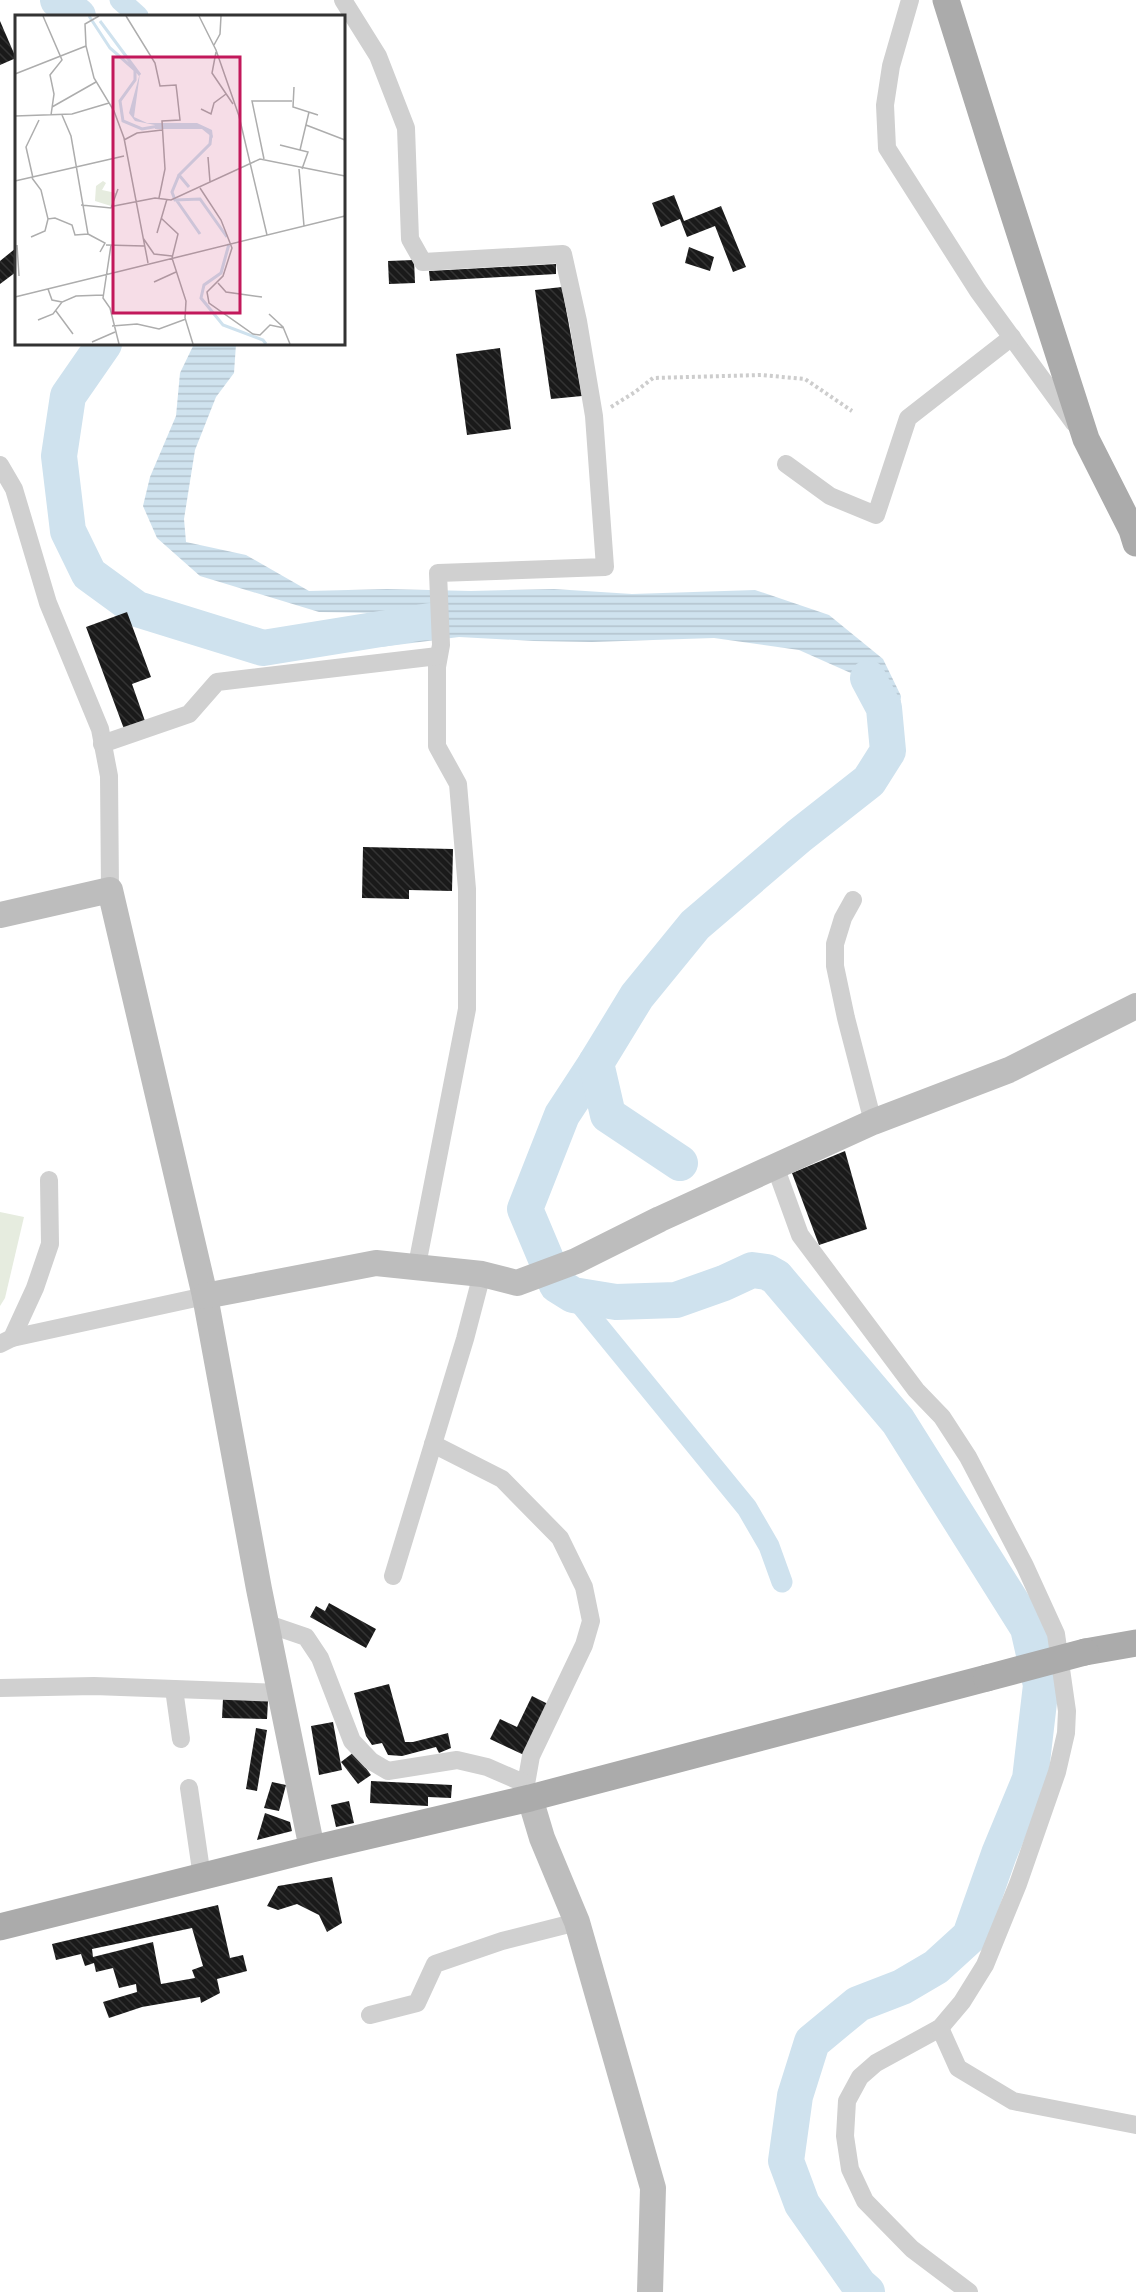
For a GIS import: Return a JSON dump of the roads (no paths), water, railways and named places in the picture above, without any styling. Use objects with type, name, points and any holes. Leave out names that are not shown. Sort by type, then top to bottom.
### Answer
[{"type":"main road","points":[[946,0],[1086,438],[1135,534]]},
{"type":"main road","points":[[0,1927],[312,1849],[528,1791],[1085,1652],[1136,1643]]},
{"type":"street","points":[[343,0],[378,56],[406,128],[410,239],[423,262],[563,254],[578,321],[594,416],[605,567],[438,573],[440,651],[438,746],[458,784],[467,889],[467,1009],[417,1265]]},
{"type":"street","points":[[910,0],[891,66],[885,105],[887,148],[978,291],[1086,438]]},
{"type":"street","points":[[786,464],[830,496],[876,514],[908,418],[1011,337]]},
{"type":"street","points":[[0,465],[14,489],[48,603],[100,729],[109,776],[110,890],[205,1296],[257,1577],[312,1849]]},
{"type":"street","points":[[102,744],[189,714],[217,682],[440,651]]},
{"type":"street","points":[[0,915],[110,890]]},
{"type":"street","points":[[853,900],[843,918],[836,944],[836,966],[846,1018],[873,1122]]},
{"type":"street","points":[[6,1341],[205,1296],[376,1263],[417,1265],[482,1274],[517,1282],[576,1261],[660,1219],[873,1122],[1009,1070],[1136,1006]]},
{"type":"street","points":[[775,1166],[800,1235],[916,1390],[942,1417],[968,1457],[1025,1566],[1056,1634],[1067,1711],[1066,1733],[1057,1772],[1018,1884],[985,1965],[962,2002],[940,2028],[876,2063],[860,2077],[847,2101],[845,2136],[850,2169],[865,2201],[912,2249],[969,2292]]},
{"type":"street","points":[[6,1341],[35,1288],[50,1244],[49,1180]]},
{"type":"street","points":[[393,1576],[482,1274]]},
{"type":"street","points":[[433,1444],[502,1479],[560,1538],[584,1587],[591,1621],[584,1645],[531,1756],[528,1791],[542,1838],[577,1922],[653,2188],[650,2292]]},
{"type":"street","points":[[268,1624],[306,1637],[320,1658],[352,1741],[371,1761],[388,1771],[457,1760],[487,1767],[528,1791]]},
{"type":"street","points":[[0,1688],[94,1686],[282,1693]]},
{"type":"street","points":[[174,1689],[181,1739]]},
{"type":"street","points":[[189,1788],[202,1876]]},
{"type":"street","points":[[370,2016],[417,2003],[435,1964],[502,1941],[577,1922]]},
{"type":"street","points":[[940,2028],[958,2068],[1013,2101],[1136,2125]]},
{"type":"water","points":[[194,345],[236,345],[234,373],[216,397],[195,450],[184,519],[186,542],[246,555],[309,591],[554,589],[632,594],[755,590],[829,615],[883,659],[901,696],[898,727],[872,717],[853,674],[799,650],[714,638],[592,642],[459,637],[381,647],[384,613],[319,612],[200,576],[157,538],[143,506],[150,477],[176,416],[180,373]]},
{"type":"waterway","points":[[58,0],[77,15]]},
{"type":"waterway","points":[[120,0],[137,15]]},
{"type":"waterway","points":[[103,345],[68,396],[59,456],[68,531],[89,574],[137,609],[263,648],[430,621]]},
{"type":"waterway","points":[[680,1163],[608,1115],[596,1063],[637,996],[695,925],[799,836],[869,781],[888,751],[884,708],[868,678]]},
{"type":"waterway","points":[[596,1063],[562,1115],[525,1209],[557,1285],[573,1295],[616,1302],[676,1300],[724,1283],[752,1270],[767,1272],[776,1277],[898,1421],[1028,1628],[1041,1685],[1030,1779],[999,1854],[970,1936],[936,1967],[902,1987],[858,2004],[812,2042],[795,2096],[786,2161],[802,2204],[859,2285],[867,2292]]},
{"type":"waterway","points":[[573,1295],[747,1508],[769,1546],[782,1582]]}]
